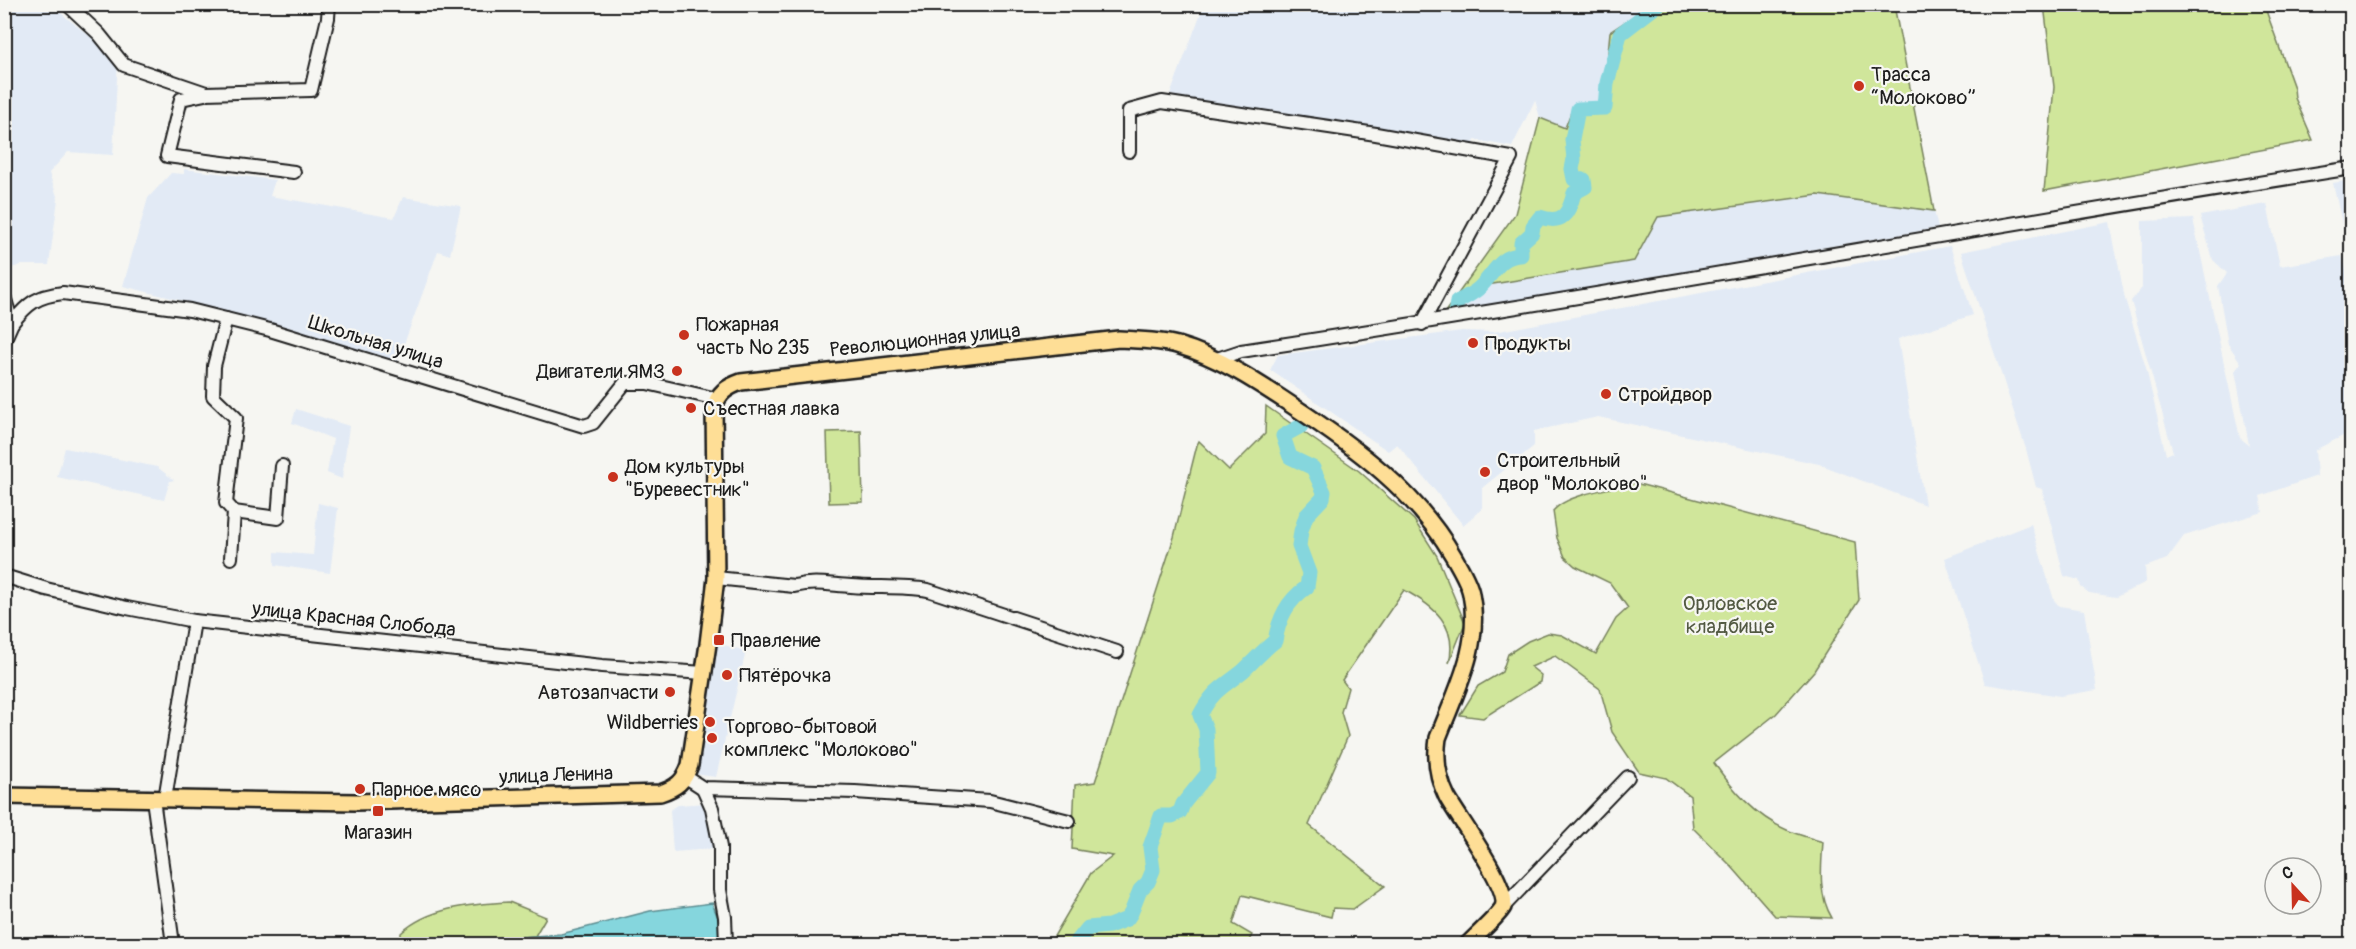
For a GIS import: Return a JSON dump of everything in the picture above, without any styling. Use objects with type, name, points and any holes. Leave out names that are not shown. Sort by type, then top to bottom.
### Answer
[{"type":"main road","name":"Революционная улица","points":[[717,399],[723,391],[741,382],[1119,339],[1177,345],[1238,371],[1273,393],[1339,436],[1395,483],[1431,521],[1459,565],[1471,593],[1474,620],[1471,652],[1438,738],[1436,752],[1447,796],[1491,868],[1501,889],[1503,907]]},
{"type":"main road","points":[[686,777],[690,765],[704,673],[716,578],[713,426],[717,399]]},
{"type":"main road","name":"улица Ленина","points":[[4,796],[371,802],[660,793],[675,788],[686,777]]},
{"type":"main road","points":[[1468,945],[1503,907]]},
{"type":"street","points":[[67,4],[99,34],[124,65],[206,93]]},
{"type":"street","points":[[294,172],[167,156],[181,99],[206,93],[311,90],[328,18],[329,4]]},
{"type":"street","points":[[1129,151],[1129,111],[1162,102],[1376,134],[1511,158],[1422,324]]},
{"type":"street","points":[[1214,360],[1241,351],[1422,324],[2196,192],[2352,168]]},
{"type":"street","name":"Школьная улица","points":[[12,323],[30,303],[45,295],[63,293],[189,310],[270,330],[584,426],[593,423],[626,383],[647,383],[717,399]]},
{"type":"street","points":[[4,296],[12,323],[4,341]]},
{"type":"street","points":[[226,318],[214,366],[213,396],[236,418],[226,503],[234,512],[278,518],[282,466]]},
{"type":"street","points":[[231,558],[234,512]]},
{"type":"street","name":"улица Красная Слобода","points":[[4,576],[104,603],[194,621],[602,666],[704,673]]},
{"type":"street","points":[[716,578],[794,586],[827,582],[851,586],[928,590],[1117,652]]},
{"type":"street","points":[[173,945],[159,799],[194,621]]},
{"type":"street","points":[[686,777],[703,788],[855,792],[990,801],[1069,821]]},
{"type":"street","points":[[1503,907],[1628,777]]},
{"type":"street","points":[[703,788],[712,808],[720,847],[720,890],[725,917],[726,945]]},
{"type":"shaded area","points":[[4,5],[51,5],[118,59],[113,155],[68,152],[49,173],[58,199],[49,265],[21,265],[5,270]]},
{"type":"shaded area","points":[[1204,5],[1650,5],[1610,32],[1603,106],[1565,128],[1540,118],[1535,100],[1512,147],[1475,140],[1473,147],[1170,95]]},
{"type":"shaded area","points":[[184,169],[275,180],[270,196],[394,218],[403,197],[461,206],[450,255],[438,251],[396,366],[236,314],[123,286],[148,198],[171,173],[184,174]]},
{"type":"shaded area","points":[[2352,180],[2351,263],[2333,183]]},
{"type":"shaded area","points":[[1818,195],[1934,211],[1938,228],[1462,309],[1461,302],[1487,285],[1634,261],[1658,217]]},
{"type":"shaded area","points":[[2267,204],[2280,266],[2342,256],[2351,287],[2351,432],[2315,450],[2317,476],[2260,496],[2263,512],[2184,536],[2167,559],[2145,567],[2146,582],[2116,597],[2089,593],[2081,587],[2079,580],[2064,576],[2042,489],[2036,487],[2026,449],[1961,252],[2110,222],[2125,299],[2146,368],[2166,455],[2173,452],[2131,301],[2142,288],[2142,221],[2193,219],[2240,438],[2249,445],[2235,371],[2241,363],[2228,344],[2218,286],[2227,273],[2213,260],[2200,216]]},
{"type":"shaded area","name":"Стройдвор","points":[[1950,246],[1973,315],[1898,339],[1925,505],[1819,464],[1598,417],[1534,431],[1534,446],[1482,488],[1482,509],[1463,525],[1397,444],[1388,451],[1270,370],[1278,355],[1462,331],[1494,332]]},
{"type":"shaded area","points":[[296,409],[349,426],[342,479],[327,473],[333,439],[292,423]]},
{"type":"shaded area","points":[[65,448],[157,467],[174,480],[170,481],[164,500],[57,477]]},
{"type":"shaded area","points":[[318,503],[338,508],[330,573],[275,565],[275,552],[313,555]]},
{"type":"shaded area","points":[[2031,524],[2054,600],[2059,606],[2084,610],[2097,690],[2060,696],[1985,684],[1945,558]]},
{"type":"shaded area","points":[[713,642],[746,651],[716,777],[694,774]]},
{"type":"shaded area","points":[[706,803],[712,849],[673,852],[670,810],[678,805]]},
{"type":"green space","points":[[1650,5],[1894,5],[1934,211],[1818,195],[1658,217],[1634,261],[1487,285],[1445,312],[1515,214],[1540,118],[1565,128],[1574,104],[1603,106],[1610,32]]},
{"type":"green space","points":[[2044,5],[2264,5],[2294,88],[2295,98],[2313,140],[2044,191],[2054,87]]},
{"type":"green space","points":[[1266,406],[1359,471],[1414,520],[1437,556],[1465,623],[1449,663],[1451,650],[1447,627],[1434,610],[1404,590],[1342,680],[1348,688],[1341,712],[1348,736],[1309,825],[1385,886],[1353,909],[1333,908],[1331,917],[1242,895],[1233,924],[1252,935],[1247,944],[1052,944],[1053,938],[1091,873],[1113,856],[1072,849],[1075,785],[1095,782],[1174,537],[1197,445],[1199,441],[1229,470],[1265,434]]},
{"type":"green space","points":[[861,431],[863,502],[829,503],[827,432]]},
{"type":"green space","name":"Орловское кладбище","points":[[1635,483],[1855,542],[1859,600],[1814,671],[1776,714],[1714,763],[1729,783],[1755,810],[1791,832],[1823,842],[1822,891],[1832,918],[1775,916],[1732,867],[1693,828],[1690,796],[1666,778],[1639,772],[1612,732],[1600,689],[1555,656],[1531,667],[1541,675],[1540,682],[1483,718],[1460,715],[1478,686],[1502,672],[1508,654],[1528,641],[1548,633],[1562,635],[1596,654],[1616,619],[1628,608],[1610,583],[1575,566],[1565,557],[1557,538],[1553,511],[1559,505],[1579,496]]},
{"type":"green space","points":[[509,902],[546,917],[535,936],[484,940],[487,944],[401,944],[401,933],[424,917],[452,908]]},
{"type":"water","points":[[712,903],[720,923],[720,944],[487,944],[483,940],[561,934],[650,911]]},
{"type":"waterway","points":[[1455,313],[1457,302],[1478,289],[1502,262],[1507,258],[1521,255],[1521,243],[1532,233],[1533,226],[1540,217],[1554,219],[1564,216],[1574,193],[1585,187],[1584,180],[1574,179],[1572,169],[1574,159],[1572,140],[1578,109],[1605,108],[1607,83],[1620,34],[1659,4]]},
{"type":"waterway","points":[[1075,944],[1088,928],[1109,926],[1127,919],[1131,913],[1140,890],[1148,882],[1153,870],[1150,847],[1161,816],[1172,816],[1180,812],[1183,804],[1208,773],[1206,729],[1200,715],[1214,694],[1275,641],[1279,625],[1289,604],[1307,587],[1309,573],[1299,546],[1301,531],[1306,516],[1323,498],[1324,492],[1313,468],[1290,457],[1283,436],[1301,426]]},
{"type":"place","name":"Трасса “Молоково”","points":[[1859,86]]},
{"type":"place","name":"Пожарная часть № 235","points":[[684,335]]},
{"type":"place","name":"Продукты","points":[[1473,343]]},
{"type":"place","name":"Двигатели ЯМЗ","points":[[677,371]]},
{"type":"place","name":"Стройдвор","points":[[1606,394]]},
{"type":"place","name":"Съестная лавка","points":[[691,408]]},
{"type":"place","name":"Строительный двор \"Молоково\"","points":[[1485,472]]},
{"type":"place","name":"Дом культуры \"Буревестник\"","points":[[613,477]]},
{"type":"place","name":"Правление","points":[[719,640]]},
{"type":"place","name":"Пятёрочка","points":[[727,675]]},
{"type":"place","name":"Автозапчасти","points":[[670,692]]},
{"type":"place","name":"Wildberries","points":[[710,722]]},
{"type":"place","name":"Торгово-бытовой комплекс \"Молоково\"","points":[[712,738]]},
{"type":"place","name":"Парное мясо","points":[[360,789]]},
{"type":"place","name":"Магазин","points":[[378,811]]}]
